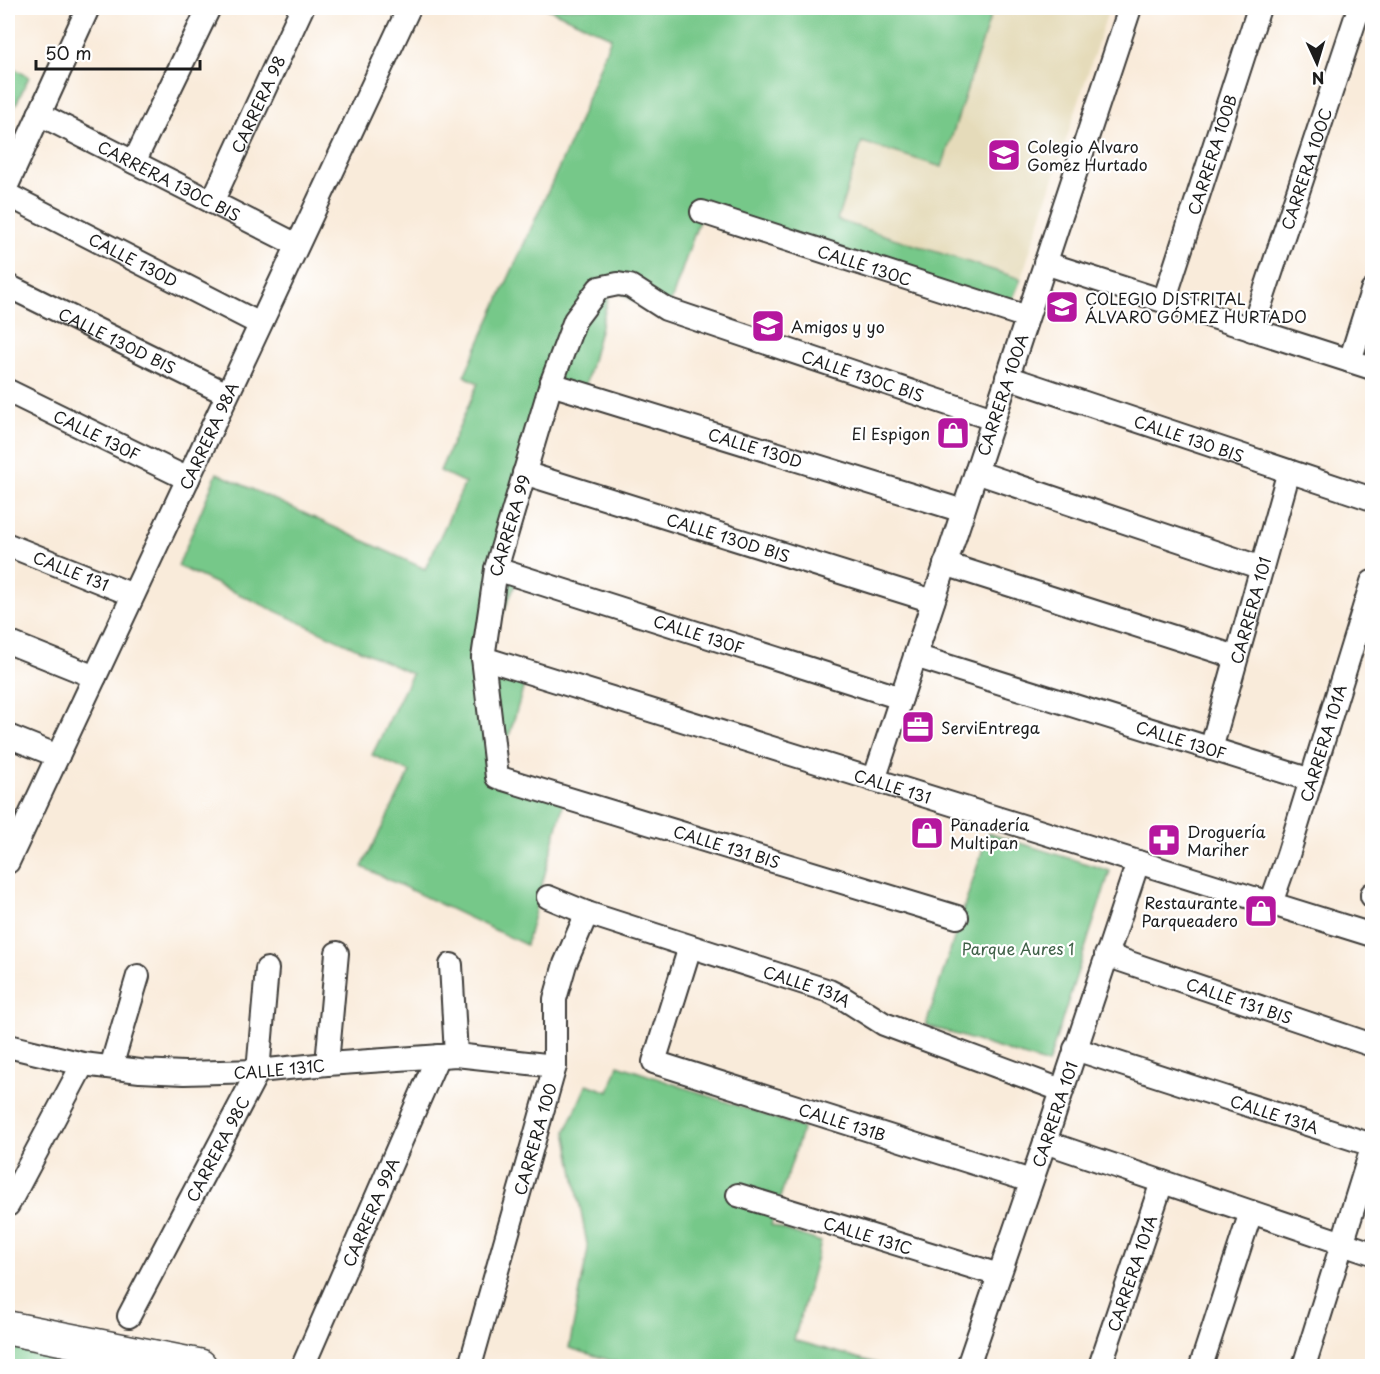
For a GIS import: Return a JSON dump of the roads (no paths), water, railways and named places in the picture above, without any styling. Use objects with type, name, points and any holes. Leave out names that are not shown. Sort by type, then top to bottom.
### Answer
[{"type":"main road","points":[[8,1328],[200,1366]]},
{"type":"street","points":[[8,183],[88,8]]},
{"type":"street","points":[[134,162],[209,8]]},
{"type":"street","name":"CARRERA 98","points":[[212,202],[302,8]]},
{"type":"street","name":"CARRERA 98A","points":[[8,862],[14,830],[58,756],[409,8]]},
{"type":"street","name":"CARRERA 100A","points":[[874,780],[1130,8]]},
{"type":"street","name":"CARRERA 100B","points":[[1164,301],[1259,8]]},
{"type":"street","name":"CARRERA 100C","points":[[1252,330],[1359,8]]},
{"type":"street","name":"CARRERA 130C BIS","points":[[39,114],[297,245]]},
{"type":"street","name":"CALLE 130D","points":[[8,195],[260,324]]},
{"type":"street","name":"CALLE 130C","points":[[702,212],[1027,317]]},
{"type":"street","points":[[1045,263],[1372,369]]},
{"type":"street","name":"CALLE 130C BIS","points":[[598,288],[618,284],[630,286],[666,309],[993,419]]},
{"type":"street","name":"CALLE 130D BIS","points":[[8,286],[227,394]]},
{"type":"street","name":"CARRERA 99","points":[[497,777],[483,658],[496,569],[550,384],[575,320],[598,288]]},
{"type":"street","points":[[1350,361],[1372,291]]},
{"type":"street","name":"CALLE 130 BIS","points":[[1007,376],[1372,499]]},
{"type":"street","name":"CALLE 130D","points":[[550,384],[963,511]]},
{"type":"street","name":"CALLE 130F","points":[[8,391],[188,479]]},
{"type":"street","name":"CARRERA 101","points":[[1210,749],[1289,471]]},
{"type":"street","points":[[976,472],[1262,567]]},
{"type":"street","name":"CALLE 130D BIS","points":[[524,473],[933,601]]},
{"type":"street","name":"CALLE 131","points":[[8,545],[133,595]]},
{"type":"street","points":[[945,564],[1236,657]]},
{"type":"street","name":"CALLE 130F","points":[[496,569],[901,698]]},
{"type":"street","name":"CARRERA 101A","points":[[1271,903],[1372,582]]},
{"type":"street","points":[[8,642],[95,677]]},
{"type":"street","name":"CALLE 130F","points":[[915,656],[1311,780]]},
{"type":"street","name":"CALLE 131","points":[[483,658],[1372,934]]},
{"type":"street","points":[[8,736],[58,756]]},
{"type":"street","name":"CALLE 131 BIS","points":[[497,777],[957,917]]},
{"type":"street","name":"CARRERA 101","points":[[968,1366],[1138,861]]},
{"type":"street","name":"CALLE 131A","points":[[548,897],[587,913],[829,991],[884,1024],[1061,1090]]},
{"type":"street","name":"CARRERA 100","points":[[470,1366],[555,1066],[555,999],[565,964],[587,913]]},
{"type":"street","name":"CALLE 131B","points":[[690,947],[654,1062],[1031,1181]]},
{"type":"street","points":[[327,1064],[337,953]]},
{"type":"street","name":"CALLE 131 BIS","points":[[1106,955],[1372,1045]]},
{"type":"street","name":"CARRERA 99A","points":[[303,1366],[447,1056],[451,965]]},
{"type":"street","name":"CARRERA 98C","points":[[129,1316],[258,1071],[267,969]]},
{"type":"street","points":[[111,1067],[138,976]]},
{"type":"street","name":"CALLE 131C","points":[[8,1046],[83,1064],[141,1071],[184,1073],[258,1071],[447,1056],[555,1066]]},
{"type":"street","name":"CALLE 131A","points":[[1075,1049],[1372,1147]]},
{"type":"street","points":[[8,1204],[83,1064]]},
{"type":"street","points":[[1045,1142],[1372,1253]]},
{"type":"street","points":[[1304,1366],[1372,1147]]},
{"type":"street","name":"CARRERA 101A","points":[[1100,1366],[1162,1182]]},
{"type":"street","name":"CALLE 131C","points":[[738,1195],[999,1275]]},
{"type":"street","points":[[1201,1366],[1251,1212]]},
{"type":"place","name":"Colegio Alvaro Gomez Hurtado","points":[[1004,155]]},
{"type":"place","name":"COLEGIO DISTRITAL ÁLVARO GÓMEZ HURTADO","points":[[1062,307]]},
{"type":"place","name":"Amigos y yo","points":[[768,326]]},
{"type":"place","name":"El Espigon","points":[[953,433]]},
{"type":"place","name":"ServiEntrega","points":[[918,727]]},
{"type":"place","name":"Panadería Multipan","points":[[927,833]]},
{"type":"place","name":"Droguería Mariher","points":[[1164,840]]},
{"type":"place","name":"Restaurante Parqueadero","points":[[1261,911]]},
{"type":"park label","name":"Parque Aures 1","points":[[1018,948]]}]
